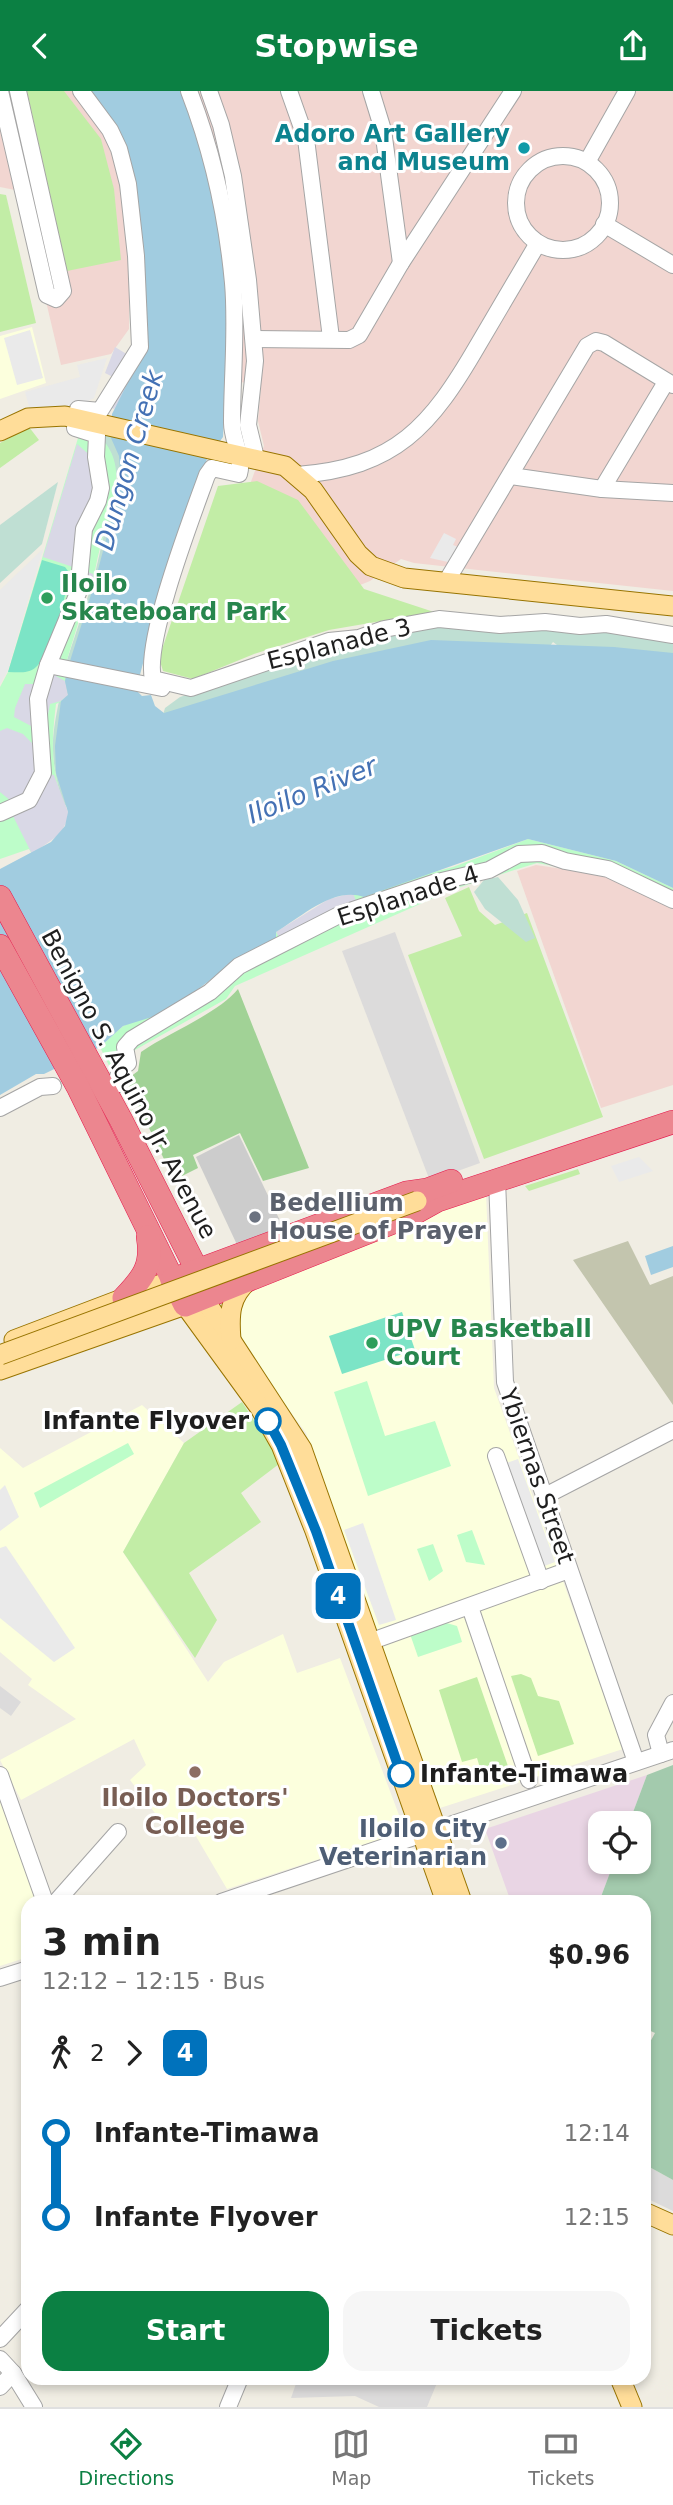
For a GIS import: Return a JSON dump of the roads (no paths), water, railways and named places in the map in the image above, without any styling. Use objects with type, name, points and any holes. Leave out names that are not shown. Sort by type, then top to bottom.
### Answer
[{"type":"highway","name":"Benigno S. Aquino Jr. Avenue","points":[[0,897],[168,1212],[209,1295]]},
{"type":"highway","name":"Benigno S. Aquino Jr. Avenue","points":[[0,946],[101,1088]]},
{"type":"highway","name":"Benigno S. Aquino Jr. Avenue","points":[[101,1088],[90,1115],[185,1305]]},
{"type":"highway","points":[[185,1305],[411,1215],[427,1197],[673,1106]]},
{"type":"highway","points":[[173,1280],[406,1193],[427,1197],[497,1180],[673,1122]]},
{"type":"highway","points":[[168,1212],[204,1248],[222,1254],[245,1254]]},
{"type":"highway","points":[[124,1298],[141,1281],[150,1264],[145,1223]]},
{"type":"main road","points":[[0,431],[28,418],[47,415],[80,418],[285,466],[313,490],[358,554],[371,566],[404,578],[673,606]]},
{"type":"main road","points":[[0,1355],[427,1197]]},
{"type":"main road","points":[[223,1346],[230,1307],[239,1290],[253,1277]]},
{"type":"main road","points":[[0,1345],[173,1280]]},
{"type":"main road","points":[[209,1295],[208,1305],[223,1346],[281,1445],[429,1830],[459,1895]]},
{"type":"main road","points":[[0,1370],[185,1305],[288,1423],[302,1449],[372,1641],[408,1771]]},
{"type":"main road","points":[[142,1319],[181,1324],[223,1346]]},
{"type":"main road","points":[[429,1830],[444,1895]]},
{"type":"main road","points":[[651,2215],[673,2225]]},
{"type":"main road","points":[[623,2385],[632,2407]]},
{"type":"street","points":[[180,687],[153,679],[152,652],[181,546],[212,468],[239,474],[242,464],[232,433],[233,286],[227,235],[212,158],[189,91]]},
{"type":"street","points":[[209,91],[221,125],[233,176],[254,339],[248,425],[240,454]]},
{"type":"street","points":[[289,91],[306,139],[331,338]]},
{"type":"street","points":[[371,91],[383,130],[401,263]]},
{"type":"street","points":[[254,339],[349,339],[359,335],[401,263],[513,91]]},
{"type":"street","points":[[587,162],[627,91]]},
{"type":"street","points":[[1,817],[29,800],[43,773],[37,709],[48,665],[76,602],[83,562],[84,529],[95,510],[101,488],[96,457],[97,435],[75,428],[80,418],[78,409],[100,411],[140,347],[136,256],[128,184],[119,149],[110,130],[84,92]]},
{"type":"street","points":[[19,95],[63,291],[56,299],[47,295],[6,136],[1,100],[19,95]]},
{"type":"street","points":[[6,136],[30,139]]},
{"type":"street","points":[[555,156],[571,156],[587,162],[607,184],[610,199],[604,224],[593,239],[581,246],[567,250],[538,243],[526,233],[516,211],[518,186],[527,172],[539,162],[555,156]]},
{"type":"street","points":[[604,224],[673,265]]},
{"type":"street","points":[[297,475],[327,473],[363,464],[424,426],[461,375],[538,243]]},
{"type":"street","points":[[446,582],[587,346],[596,341],[604,343],[670,384],[602,489]]},
{"type":"street","points":[[511,476],[602,489],[673,493]]},
{"type":"street","name":"Esplanade 3","points":[[48,665],[178,692],[180,687],[191,688],[223,680],[255,664],[295,655],[329,641],[359,638],[384,629],[439,619],[500,625],[545,622],[580,627],[606,624],[673,635]]},
{"type":"street","name":"Esplanade 4","points":[[101,1088],[128,1063],[125,1047],[132,1039],[210,992],[239,966],[341,914],[433,883],[489,870],[514,855],[542,853],[565,861],[608,869],[673,900]]},
{"type":"street","points":[[0,1108],[40,1087],[53,1086]]},
{"type":"street","name":"Ybiernas Street","points":[[497,1180],[505,1382],[636,1762]]},
{"type":"street","points":[[545,1496],[673,1430]]},
{"type":"street","points":[[496,1456],[541,1581]]},
{"type":"street","points":[[372,1641],[569,1570]]},
{"type":"street","points":[[470,1607],[529,1780]]},
{"type":"street","points":[[241,1895],[667,1752],[656,1735],[673,1703]]},
{"type":"street","points":[[0,1775],[43,1895]]},
{"type":"street","points":[[61,1895],[118,1832]]},
{"type":"street","points":[[0,1978],[21,1971]]},
{"type":"street","points":[[0,2339],[21,2316]]},
{"type":"street","points":[[0,2360],[13,2373],[34,2407]]},
{"type":"street","points":[[0,2388],[13,2373]]},
{"type":"street","points":[[228,2407],[237,2385]]},
{"type":"water","points":[[91,91],[180,91],[208,159],[230,286],[223,437],[207,459],[169,564],[136,690],[142,696],[151,695],[155,706],[164,713],[333,661],[431,640],[614,647],[673,653],[673,888],[616,861],[528,839],[364,897],[353,895],[330,899],[276,932],[276,938],[226,968],[168,1012],[123,1026],[100,1047],[44,1074],[36,1074],[0,1095],[0,869],[51,842],[65,826],[68,812],[56,773],[55,746],[61,701],[68,695],[65,681],[70,661],[94,585],[121,483],[119,456],[111,438],[112,414],[146,346],[135,192]]},
{"type":"water","points":[[673,1246],[673,1267],[651,1275],[645,1256]]},
{"type":"place","name":"Adoro Art Gallery and Museum","points":[[524,148]]},
{"type":"place","name":"Iloilo Skateboard Park","points":[[47,598]]},
{"type":"place","name":"Bedellium House of Prayer","points":[[255,1217]]},
{"type":"place","name":"UPV Basketball Court","points":[[372,1343]]},
{"type":"place","name":"Infante Flyover","points":[[268,1421]]},
{"type":"place","name":"Iloilo Doctors' College","points":[[195,1772]]},
{"type":"place","name":"Infante-Timawa","points":[[401,1774]]},
{"type":"place","name":"Iloilo City Veterinarian","points":[[501,1843]]},
{"type":"water label","name":"Dungon Creek","points":[[129,460]]},
{"type":"water label","name":"Iloilo River","points":[[312,790]]}]
